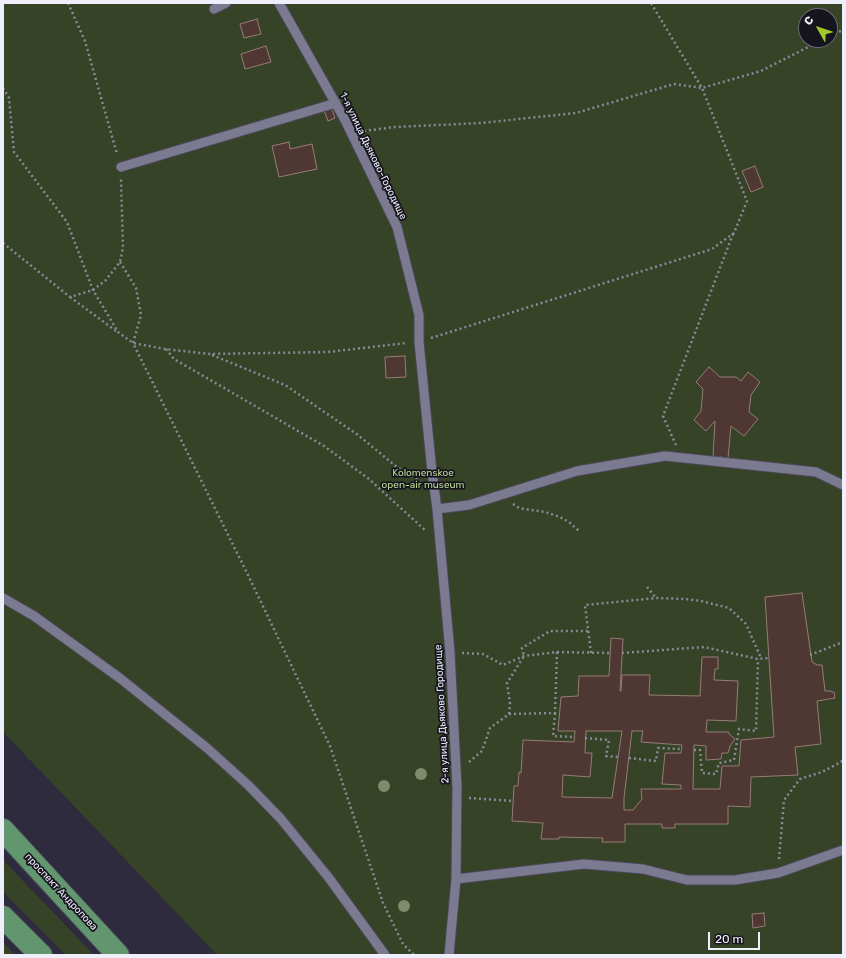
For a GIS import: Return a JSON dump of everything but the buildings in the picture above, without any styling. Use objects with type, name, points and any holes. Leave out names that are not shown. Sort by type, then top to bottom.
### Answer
[{"type":"main road","name":"проспект Андропова","points":[[3,830],[118,955]]},
{"type":"main road","points":[[3,917],[42,955]]},
{"type":"lane","points":[[214,9],[226,3]]},
{"type":"lane","name":"1-я улица Дьяково-Городище","points":[[279,3],[336,103],[396,227],[419,314],[419,342],[432,472]]},
{"type":"lane","points":[[121,166],[336,103]]},
{"type":"lane","points":[[437,509],[469,505],[576,471],[665,456],[816,472],[843,486]]},
{"type":"lane","name":"2-я улица Дьяково Городище","points":[[432,472],[437,509],[450,652],[457,786],[456,879],[449,955]]},
{"type":"lane","points":[[3,598],[34,616],[121,679],[207,748],[248,785],[281,818],[329,878],[385,955]]},
{"type":"lane","points":[[456,879],[584,864],[643,869],[686,880],[734,880],[778,873],[843,850]]},
{"type":"path","points":[[68,3],[85,41],[121,166],[123,248],[120,262],[105,281],[93,290],[70,297]]},
{"type":"path","points":[[651,3],[702,88],[747,201],[663,416],[682,458]]},
{"type":"path","points":[[351,133],[395,126],[481,123],[576,113],[674,84],[702,88],[761,71],[806,48]]},
{"type":"path","points":[[3,88],[9,98],[14,152],[67,222],[93,290],[118,332]]},
{"type":"path","points":[[3,243],[70,297],[133,343],[166,349],[210,354],[328,352],[419,342],[712,249],[734,233]]},
{"type":"path","points":[[120,262],[136,288],[141,315],[133,343],[248,575],[330,746],[383,903],[403,944],[414,955]]},
{"type":"path","points":[[166,349],[174,359],[324,446],[369,479],[440,543]]},
{"type":"path","points":[[210,354],[285,385],[358,435],[398,468],[435,492]]},
{"type":"path","points":[[505,494],[513,505],[519,508],[545,512],[560,517],[569,522],[578,531]]},
{"type":"path","points":[[647,587],[656,598]]},
{"type":"path","points":[[591,653],[585,605],[656,598],[701,601],[728,608],[746,624],[762,658]]},
{"type":"path","points":[[509,714],[510,703],[507,683],[524,656],[522,648],[550,631],[589,631]]},
{"type":"path","points":[[810,655],[843,642]]},
{"type":"path","points":[[622,653],[704,647],[758,659],[769,658]]},
{"type":"path","points":[[450,652],[483,654],[503,666],[524,656],[557,652],[610,653]]},
{"type":"path","points":[[557,652],[553,736],[574,737]]},
{"type":"path","points":[[694,750],[700,750],[702,773],[716,774],[719,763],[734,760],[739,729],[756,731],[758,659]]},
{"type":"path","points":[[457,786],[465,765],[482,751],[490,728],[509,714],[555,713]]},
{"type":"path","points":[[585,738],[609,740],[606,756],[618,757]]},
{"type":"path","points":[[629,758],[656,761],[658,748],[682,749]]},
{"type":"path","points":[[778,873],[784,800],[800,779],[822,772],[841,762],[843,759]]},
{"type":"path","points":[[457,798],[514,801]]},
{"type":"green space","name":"Kolomenskoe open-air museum","points":[[3,3],[843,3],[843,955],[217,955],[3,732]]},
{"type":"green space","points":[[3,860],[94,955],[66,955],[3,892]]},
{"type":"green space","points":[[3,942],[15,955],[3,955]]}]
